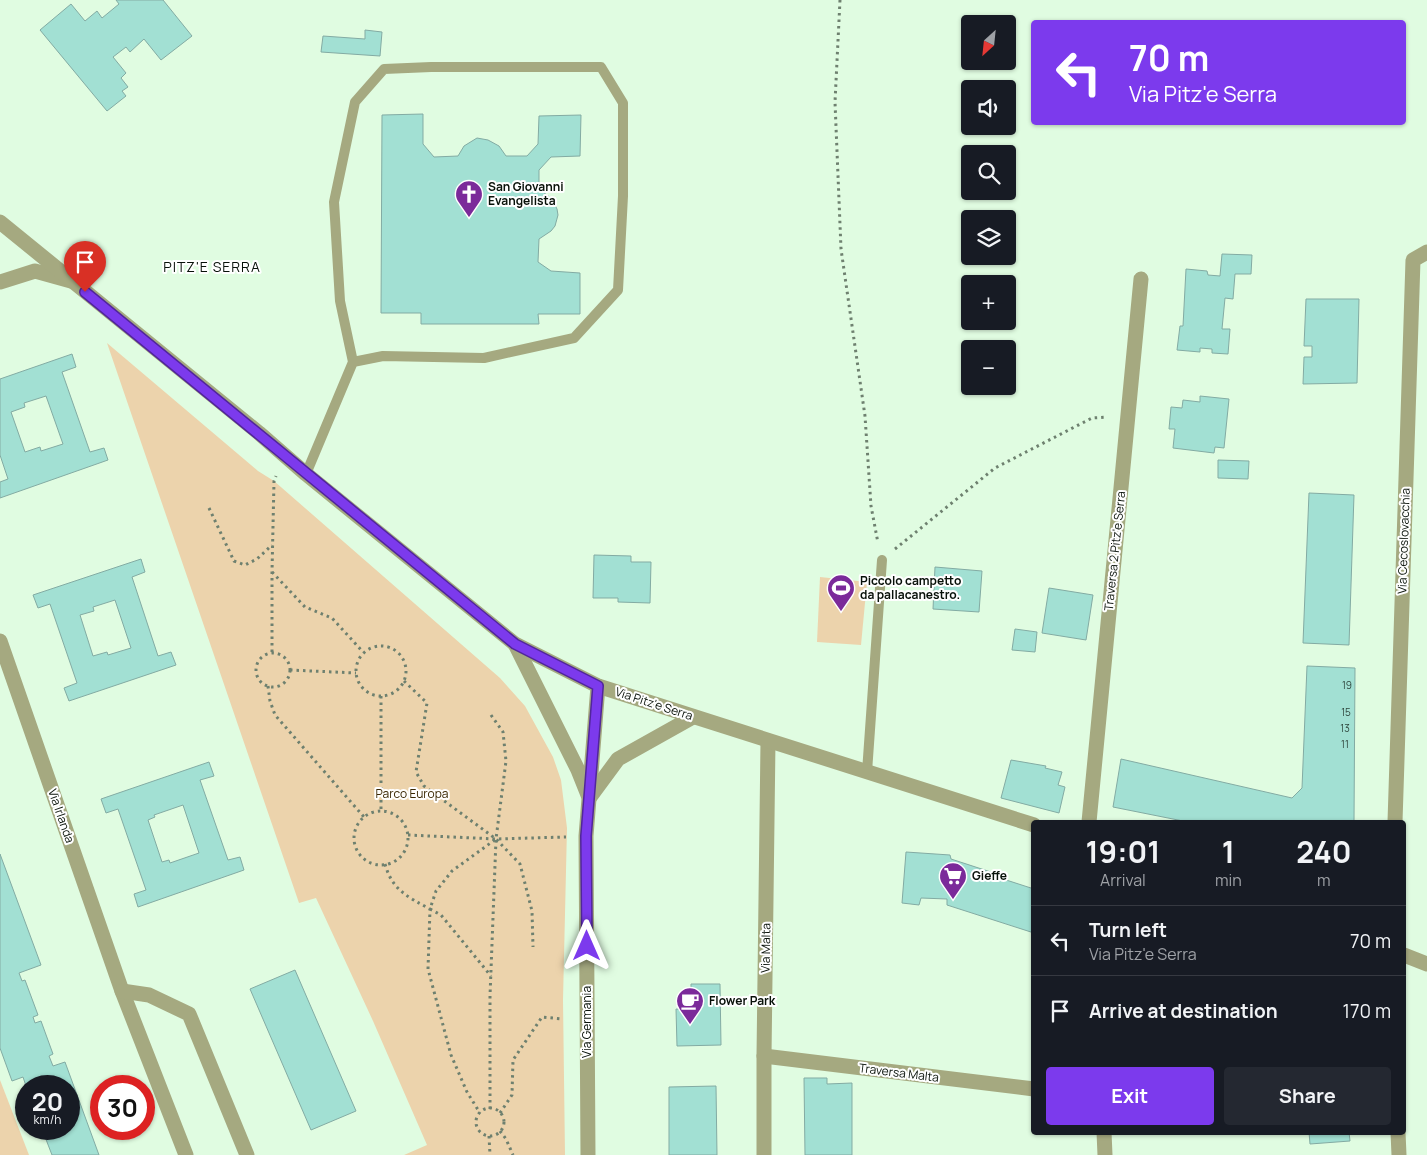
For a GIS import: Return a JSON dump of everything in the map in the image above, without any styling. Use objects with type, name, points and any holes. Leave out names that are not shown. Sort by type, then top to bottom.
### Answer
[{"type":"street","name":"Via Pitz'e Serra","points":[[0,222],[515,644],[598,686],[1031,824]]},
{"type":"street","name":"Via Cecoslovacchia","points":[[1396,820],[1413,260],[1427,252]]},
{"type":"street","points":[[0,282],[35,271],[72,281]]},
{"type":"street","name":"Traversa 2 Pitz'e Serra","points":[[1089,820],[1141,279]]},
{"type":"street","name":"Via Irlanda","points":[[0,641],[122,991],[186,1155]]},
{"type":"street","name":"Via Germania","points":[[515,644],[578,770],[589,798]]},
{"type":"street","name":"Via Germania","points":[[588,1155],[586,836],[598,686]]},
{"type":"street","points":[[589,798],[618,759],[693,717]]},
{"type":"street","name":"Via Malta","points":[[764,1155],[768,741]]},
{"type":"street","points":[[1406,956],[1427,964]]},
{"type":"street","points":[[122,991],[149,995],[189,1014],[247,1155]]},
{"type":"street","name":"Traversa Malta","points":[[764,1056],[1031,1090]]},
{"type":"street","points":[[1104,1135],[1105,1155]]},
{"type":"street","points":[[1398,1135],[1399,1155]]},
{"type":"lane","points":[[303,471],[353,362],[340,301],[334,202],[355,102],[384,69],[431,67],[601,67],[623,102],[623,196],[618,290],[574,338],[484,358],[383,356],[353,362]]},
{"type":"lane","points":[[867,772],[882,560]]},
{"type":"path","points":[[840,0],[835,102],[841,249],[865,416],[871,506],[882,560],[995,468],[1092,418],[1128,416]]},
{"type":"path","points":[[272,652],[274,481],[278,473],[289,484],[303,471]]},
{"type":"path","points":[[209,508],[234,562],[245,565],[257,559],[273,544]]},
{"type":"path","points":[[272,572],[305,607],[332,618],[363,652]]},
{"type":"path","points":[[379,645],[395,649],[401,655],[405,662],[406,670],[404,682],[396,691],[389,695],[373,695],[359,685],[356,672],[358,660],[363,652],[370,647],[379,645]]},
{"type":"path","points":[[272,652],[283,656],[290,670],[286,681],[277,687],[261,683],[255,672],[256,666],[262,657],[272,652]]},
{"type":"path","points":[[290,670],[356,672]]},
{"type":"path","points":[[404,682],[427,703],[416,772],[424,786],[496,839],[520,864],[532,911],[533,947]]},
{"type":"path","points":[[268,686],[270,701],[275,715],[364,817]]},
{"type":"path","points":[[381,696],[381,811]]},
{"type":"path","points":[[490,1109],[491,976],[496,839],[506,761],[503,732],[491,714]]},
{"type":"path","points":[[381,811],[394,814],[401,820],[408,835],[407,844],[404,852],[398,858],[385,864],[374,864],[359,854],[354,836],[356,827],[364,817],[381,811]]},
{"type":"path","points":[[408,835],[496,839],[586,836]]},
{"type":"path","points":[[480,1113],[467,1092],[451,1054],[428,969],[430,909],[436,891],[452,871],[496,839]]},
{"type":"path","points":[[385,864],[388,874],[404,895],[441,915],[491,976]]},
{"type":"path","points":[[500,1113],[512,1095],[513,1060],[542,1017],[564,1019]]},
{"type":"path","points":[[490,1109],[500,1113],[503,1121],[500,1131],[494,1136],[485,1135],[478,1130],[476,1121],[483,1110],[490,1109]]},
{"type":"path","points":[[500,1131],[513,1155]]},
{"type":"path","points":[[489,1136],[490,1155]]},
{"type":"green space","name":"Parco Europa","points":[[107,343],[258,471],[274,481],[500,678],[525,706],[553,757],[561,780],[567,828],[563,1000],[565,1155],[404,1155],[427,1145],[373,1021],[316,898],[299,903]]},
{"type":"green space","name":"Piccolo campetto da pallacanestro.","points":[[820,577],[867,582],[861,645],[817,642]]},
{"type":"green space","points":[[0,1080],[15,1119],[15,1140],[23,1140],[29,1155],[0,1155]]},
{"type":"building","points":[[116,0],[163,0],[192,36],[161,60],[144,39],[130,52],[126,47],[113,57],[126,73],[121,78],[128,87],[122,91],[126,96],[107,111],[40,30],[71,4],[85,21],[97,11],[102,18],[119,4]]},
{"type":"building","points":[[365,30],[382,32],[380,56],[321,52],[323,36],[365,39]]},
{"type":"building","name":"San Giovanni Evangelista","points":[[423,114],[423,144],[434,157],[458,156],[464,146],[477,138],[488,140],[499,146],[506,156],[527,156],[538,144],[539,116],[581,115],[580,156],[551,157],[539,170],[539,191],[552,199],[558,215],[555,226],[539,239],[538,262],[551,271],[580,273],[580,314],[538,314],[539,324],[421,324],[421,313],[381,313],[382,115]]},
{"type":"building","points":[[1222,254],[1252,255],[1251,274],[1235,274],[1233,299],[1225,298],[1222,329],[1230,329],[1228,354],[1212,353],[1212,349],[1200,348],[1200,352],[1177,350],[1180,326],[1183,326],[1186,269],[1207,271],[1208,275],[1220,276]]},
{"type":"building","points":[[1306,299],[1359,299],[1357,383],[1303,384],[1304,357],[1312,357],[1312,346],[1304,346]]},
{"type":"building","points":[[72,354],[76,367],[62,372],[90,452],[104,448],[108,460],[0,498],[0,482],[8,479],[0,455],[0,379]],"holes":[[[46,396],[63,444],[41,451],[40,447],[25,452],[11,412],[25,407],[24,403]]]},
{"type":"building","points":[[1200,396],[1229,399],[1224,448],[1215,447],[1214,453],[1173,448],[1175,429],[1169,429],[1171,407],[1182,408],[1183,400],[1200,402]]},
{"type":"building","points":[[1218,460],[1249,461],[1248,479],[1218,478]]},
{"type":"building","points":[[1309,493],[1354,495],[1349,645],[1303,643]]},
{"type":"building","points":[[594,555],[631,556],[631,562],[651,562],[650,603],[618,602],[618,598],[593,598]]},
{"type":"building","points":[[141,559],[145,572],[132,577],[158,656],[171,652],[176,665],[69,701],[64,688],[77,683],[50,604],[38,608],[33,595]],"holes":[[[115,600],[131,648],[108,655],[107,652],[93,656],[80,615],[94,611],[93,607]]]},
{"type":"building","points":[[935,567],[982,571],[979,612],[933,609]]},
{"type":"building","points":[[1049,588],[1093,595],[1086,640],[1042,633]]},
{"type":"building","points":[[1015,629],[1037,632],[1035,652],[1012,650]]},
{"type":"building","points":[[1307,666],[1355,668],[1354,820],[1178,820],[1113,807],[1121,759],[1292,798],[1302,788]]},
{"type":"building","points":[[1011,760],[1046,766],[1045,768],[1062,772],[1058,785],[1065,787],[1059,813],[1001,798]]},
{"type":"building","points":[[209,762],[214,776],[200,780],[228,860],[240,857],[244,870],[138,907],[134,894],[146,890],[118,809],[106,813],[101,799]],"holes":[[[183,805],[199,853],[170,863],[169,860],[162,862],[148,820],[155,817],[154,815]]]},
{"type":"building","points":[[906,852],[950,855],[951,859],[1000,875],[1000,878],[1031,888],[1031,932],[947,905],[947,899],[921,898],[919,905],[902,903]]},
{"type":"building","points":[[0,854],[41,965],[19,973],[22,981],[25,980],[38,1015],[33,1017],[35,1023],[41,1021],[53,1054],[49,1056],[53,1066],[65,1062],[70,1075],[15,1075],[15,1080],[12,1081],[0,1048]]},
{"type":"building","points":[[295,970],[356,1111],[311,1130],[250,989]]},
{"type":"building","points":[[691,984],[720,984],[721,1045],[677,1046],[676,1009],[691,1010]]},
{"type":"building","points":[[804,1078],[827,1078],[827,1084],[852,1083],[852,1155],[805,1155]]},
{"type":"building","points":[[716,1086],[717,1155],[669,1155],[669,1087]]},
{"type":"building","points":[[80,1103],[90,1130],[90,1140],[94,1140],[99,1155],[52,1155],[46,1140],[80,1140]]},
{"type":"building","points":[[1309,1135],[1349,1135],[1350,1141],[1310,1144]]},
{"type":"place","name":"San Giovanni Evangelista","points":[[469,218]]},
{"type":"place","name":"Piccolo campetto da pallacanestro.","points":[[841,612]]},
{"type":"place","name":"Gieffe","points":[[953,900]]},
{"type":"place","name":"Flower Park","points":[[690,1025]]},
{"type":"district","name":"PITZ'E SERRA","points":[[212,267]]},
{"type":"route","points":[[85,292],[515,644],[598,686],[586,836],[587,946]]}]
